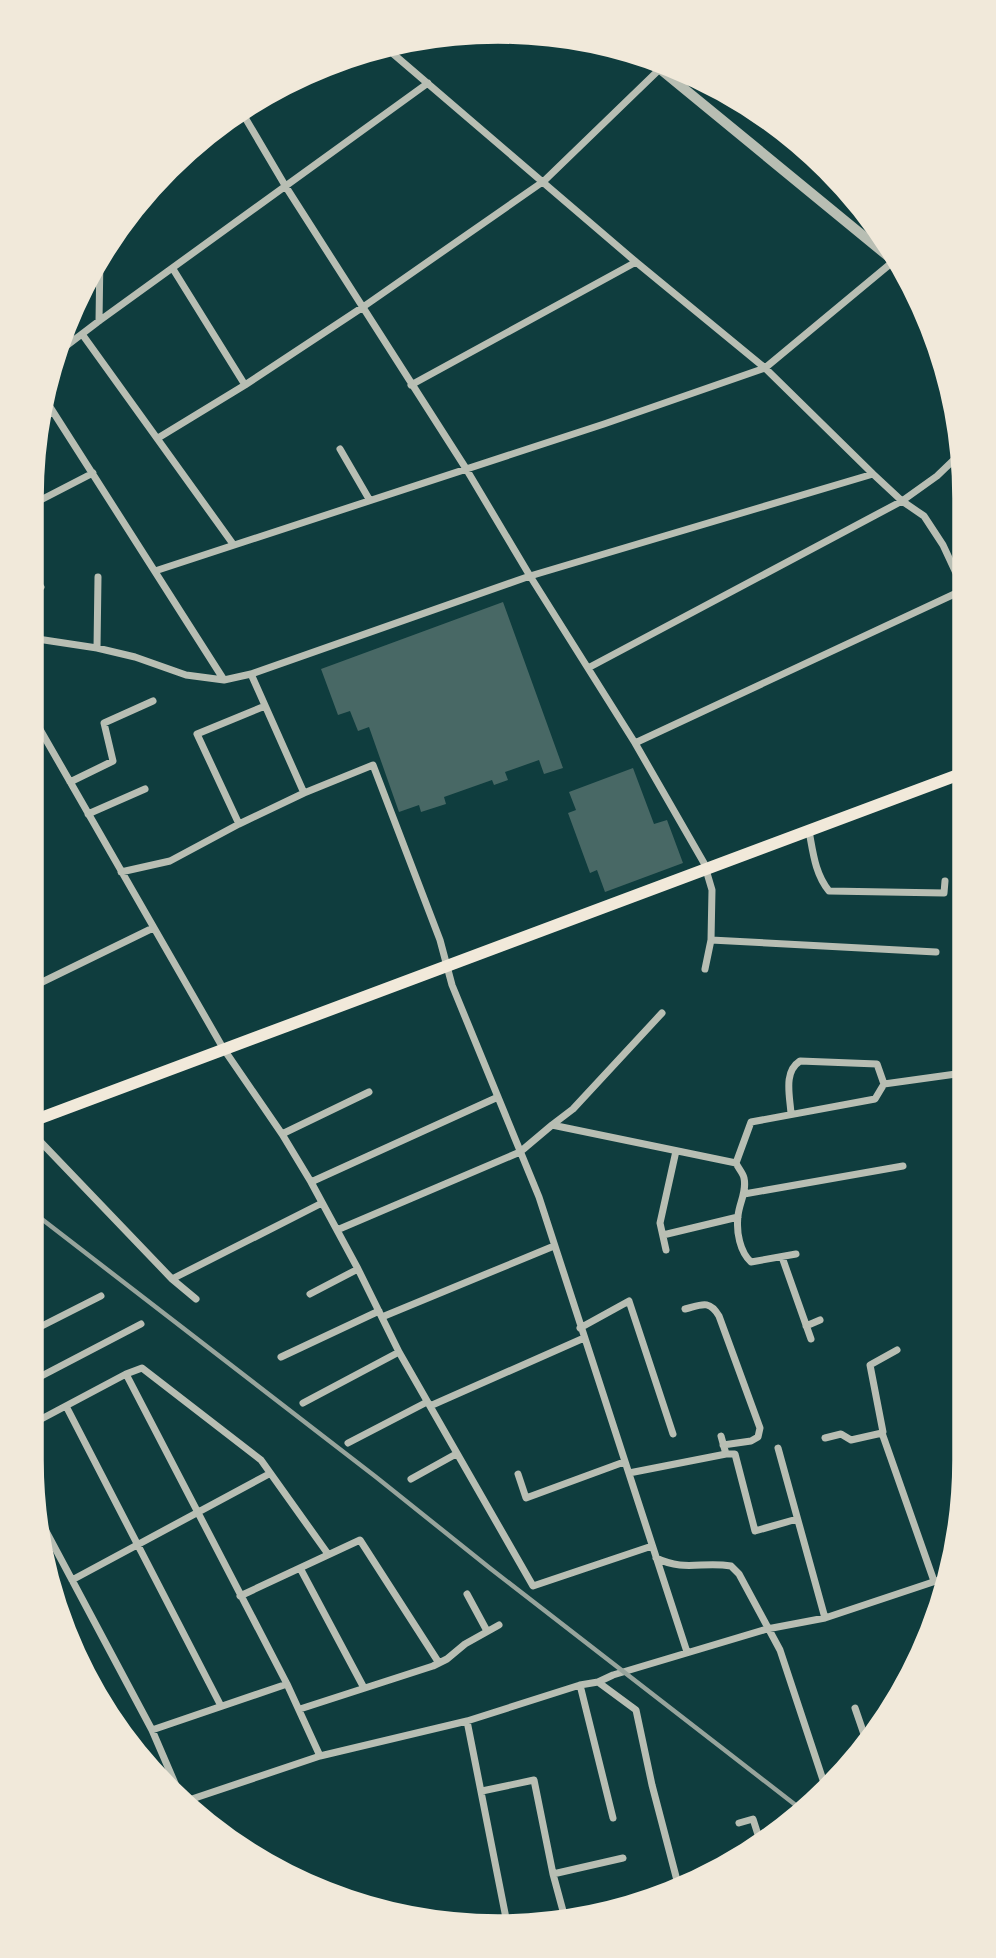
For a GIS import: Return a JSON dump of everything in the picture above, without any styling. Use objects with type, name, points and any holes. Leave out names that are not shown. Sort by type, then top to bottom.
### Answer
[{"type":"main road","points":[[42,1116],[954,776]]},
{"type":"street","points":[[394,55],[636,262],[765,368],[902,501],[924,516],[943,545],[954,569]]},
{"type":"street","points":[[158,439],[363,307],[544,181],[658,71]]},
{"type":"street","points":[[680,80],[877,246]]},
{"type":"street","points":[[68,345],[428,83]]},
{"type":"street","points":[[246,119],[635,743],[707,869],[712,884],[711,940],[705,969]]},
{"type":"street","points":[[411,385],[636,262]]},
{"type":"street","points":[[155,571],[465,467],[604,424],[765,368],[891,267]]},
{"type":"street","points":[[173,268],[245,385]]},
{"type":"street","points":[[99,321],[100,276]]},
{"type":"street","points":[[82,334],[233,544]]},
{"type":"street","points":[[51,409],[224,680]]},
{"type":"street","points":[[340,449],[369,499]]},
{"type":"street","points":[[588,668],[902,501],[952,461]]},
{"type":"street","points":[[42,499],[93,473]]},
{"type":"street","points":[[42,640],[97,648],[135,657],[186,675],[224,680],[251,674],[530,576],[873,474]]},
{"type":"street","points":[[97,648],[98,577]]},
{"type":"street","points":[[635,743],[954,593]]},
{"type":"street","points":[[251,674],[304,793]]},
{"type":"street","points":[[70,782],[113,761],[104,723],[153,701]]},
{"type":"street","points":[[239,824],[197,734],[265,706]]},
{"type":"street","points":[[42,733],[223,1048],[282,1134],[311,1182],[399,1352],[533,1586],[652,1546]]},
{"type":"street","points":[[121,872],[170,861],[304,793],[373,765],[440,940],[452,985],[539,1197],[687,1652]]},
{"type":"street","points":[[88,814],[145,789]]},
{"type":"street","points":[[809,831],[815,865],[822,883],[829,891],[944,893],[945,881]]},
{"type":"street","points":[[42,982],[153,928]]},
{"type":"street","points":[[711,940],[936,952]]},
{"type":"street","points":[[337,1230],[520,1152],[573,1109],[662,1013]]},
{"type":"street","points":[[791,1114],[789,1075],[791,1068],[800,1061],[877,1064],[884,1084]]},
{"type":"street","points":[[884,1084],[954,1074]]},
{"type":"street","points":[[736,1163],[751,1122],[875,1099],[884,1084]]},
{"type":"street","points":[[282,1134],[369,1092]]},
{"type":"street","points":[[311,1182],[498,1097]]},
{"type":"street","points":[[552,1125],[736,1163],[744,1177],[744,1194],[738,1217],[740,1246],[745,1256],[751,1262],[796,1254]]},
{"type":"street","points":[[42,1143],[172,1279],[196,1299]]},
{"type":"street","points":[[666,1250],[660,1223],[676,1151]]},
{"type":"street","points":[[744,1194],[903,1166]]},
{"type":"street","points":[[172,1279],[321,1203]]},
{"type":"street","points":[[663,1235],[738,1217]]},
{"type":"street","points":[[281,1357],[381,1314],[554,1246]]},
{"type":"street","points":[[782,1257],[811,1339]]},
{"type":"street","points":[[310,1294],[358,1269]]},
{"type":"street","points":[[42,1326],[101,1296]]},
{"type":"street","points":[[580,1328],[629,1301],[673,1434]]},
{"type":"street","points":[[685,1309],[707,1304],[714,1307],[760,1428],[758,1437],[751,1441],[723,1445]]},
{"type":"street","points":[[806,1326],[820,1320]]},
{"type":"street","points":[[42,1376],[141,1324]]},
{"type":"street","points":[[348,1443],[429,1404],[583,1338]]},
{"type":"street","points":[[192,1798],[320,1756],[467,1721],[687,1652],[767,1629],[825,1618],[936,1581],[882,1433],[870,1365],[897,1350]]},
{"type":"street","points":[[303,1403],[399,1352]]},
{"type":"street","points":[[42,1419],[125,1374],[142,1368],[261,1460],[328,1554]]},
{"type":"street","points":[[125,1374],[300,1709],[320,1756]]},
{"type":"street","points":[[66,1406],[221,1706]]},
{"type":"street","points":[[825,1438],[841,1434],[851,1440],[882,1433]]},
{"type":"street","points":[[721,1436],[726,1454]]},
{"type":"street","points":[[778,1448],[825,1618]]},
{"type":"street","points":[[411,1479],[456,1454]]},
{"type":"street","points":[[629,1473],[735,1454],[755,1531],[797,1519]]},
{"type":"street","points":[[518,1474],[526,1497],[624,1462]]},
{"type":"street","points":[[72,1580],[269,1474]]},
{"type":"street","points":[[49,1536],[152,1730],[172,1778]]},
{"type":"street","points":[[240,1596],[360,1540],[439,1663]]},
{"type":"street","points":[[51,1550],[55,1548]]},
{"type":"street","points":[[656,1558],[683,1567],[721,1564],[731,1566],[739,1574],[780,1650],[823,1779]]},
{"type":"street","points":[[300,1568],[363,1688]]},
{"type":"street","points":[[467,1594],[487,1631]]},
{"type":"street","points":[[300,1709],[439,1663],[465,1644],[499,1625]]},
{"type":"street","points":[[598,1682],[636,1710],[677,1879]]},
{"type":"street","points":[[152,1730],[287,1684]]},
{"type":"street","points":[[580,1685],[613,1818]]},
{"type":"street","points":[[855,1708],[864,1733]]},
{"type":"street","points":[[467,1721],[505,1916]]},
{"type":"street","points":[[482,1791],[534,1780],[563,1911]]},
{"type":"street","points":[[739,1823],[753,1819],[758,1834]]},
{"type":"street","points":[[553,1874],[623,1858]]},
{"type":"building","points":[[503,602],[563,768],[544,774],[539,760],[505,772],[508,780],[494,785],[492,780],[444,797],[446,804],[421,812],[419,805],[399,812],[369,727],[358,731],[350,711],[338,715],[321,669]]},
{"type":"building","points":[[633,768],[654,824],[667,820],[683,863],[605,892],[597,870],[590,873],[568,813],[576,810],[569,792]]},
{"type":"railway","points":[[42,1219],[796,1805]]}]
